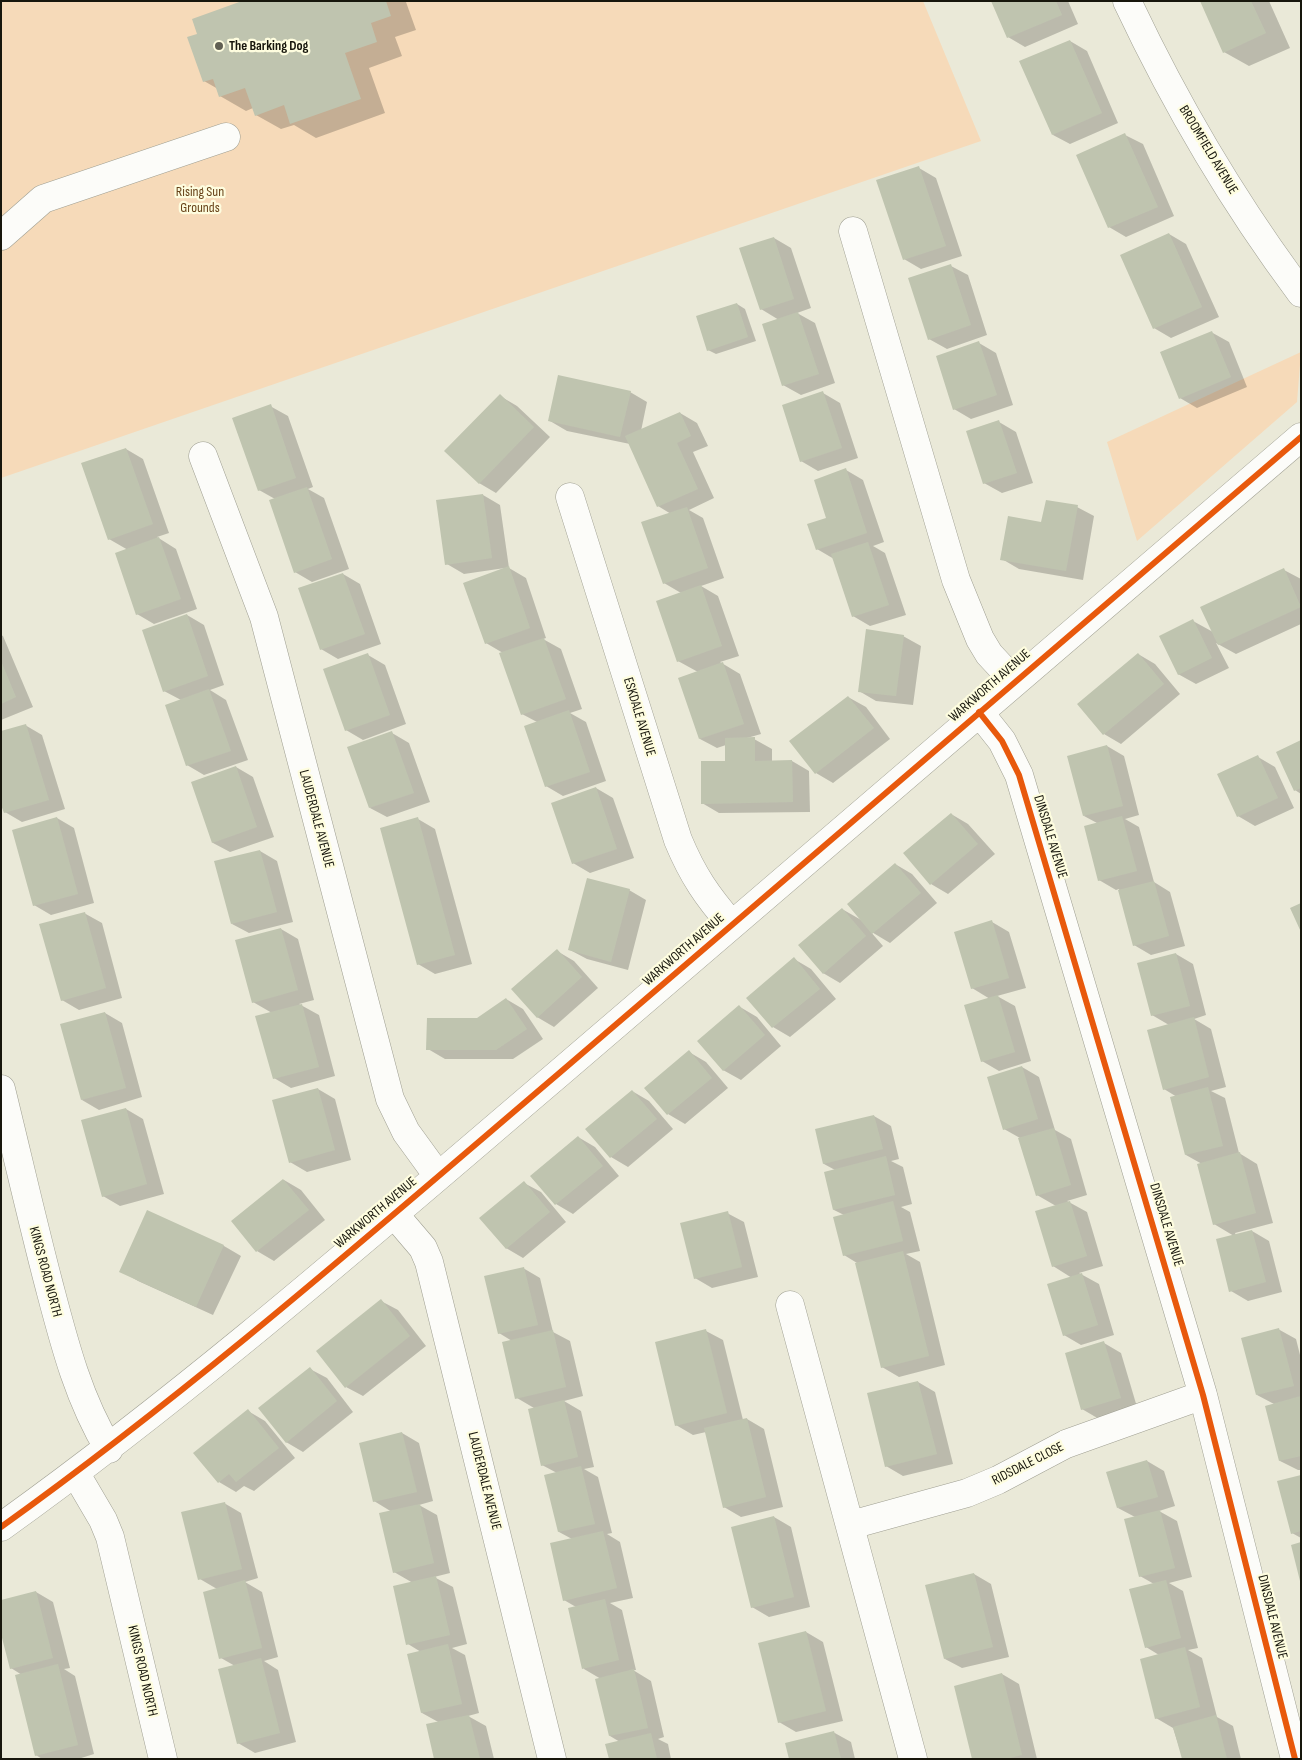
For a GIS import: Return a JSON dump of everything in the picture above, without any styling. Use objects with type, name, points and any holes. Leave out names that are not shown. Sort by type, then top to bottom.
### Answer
[{"type":"street","name":"BROOMFIELD AVENUE","points":[[1127,1],[1195,132],[1274,257],[1301,293]]},
{"type":"street","points":[[1,236],[43,199],[226,137]]},
{"type":"street","points":[[853,232],[956,580],[980,640],[989,654],[1014,681]]},
{"type":"street","name":"WARKWORTH AVENUE","points":[[1,1527],[76,1474],[167,1404],[394,1214],[1301,437]]},
{"type":"street","name":"LAUDERDALE AVENUE","points":[[203,456],[264,617],[390,1098],[406,1132],[438,1176]]},
{"type":"street","name":"ESKDALE AVENUE","points":[[570,497],[678,840],[698,883],[732,925]]},
{"type":"street","name":"DINSDALE AVENUE","points":[[979,712],[1002,741],[1019,775],[1203,1395],[1295,1759]]},
{"type":"street","name":"KINGS ROAD NORTH","points":[[1,1089],[32,1222],[64,1342],[85,1402],[98,1431],[109,1449]]},
{"type":"street","name":"LAUDERDALE AVENUE","points":[[394,1214],[423,1248],[429,1262],[552,1759]]},
{"type":"street","points":[[790,1305],[913,1759]]},
{"type":"street","name":"RIDSDALE CLOSE","points":[[851,1525],[967,1494],[1066,1444],[1203,1395]]},
{"type":"street","name":"KINGS ROAD NORTH","points":[[76,1474],[103,1520],[110,1537],[163,1759]]},
{"type":"green space","name":"Rising Sun Grounds","points":[[1,1],[923,1],[981,141],[1,478]]},
{"type":"green space","points":[[1301,352],[1297,402],[1137,541],[1107,442]]},
{"type":"building","points":[[242,1],[386,1],[391,16],[371,23],[377,42],[345,53],[361,99],[290,124],[284,105],[255,116],[245,88],[219,97],[213,79],[203,82],[187,37],[197,34],[192,19]]},
{"type":"building","points":[[991,1],[1056,1],[1062,15],[1007,38]]},
{"type":"building","points":[[1200,1],[1251,1],[1266,33],[1223,53]]},
{"type":"building","points":[[1070,40],[1102,113],[1052,135],[1019,61]]},
{"type":"building","points":[[1125,133],[1158,207],[1108,228],[1076,155]]},
{"type":"building","points":[[919,166],[946,246],[903,260],[876,180]]},
{"type":"building","points":[[1169,233],[1202,307],[1153,329],[1120,255]]},
{"type":"building","points":[[774,237],[794,299],[760,310],[739,248]]},
{"type":"building","points":[[951,264],[971,325],[928,340],[908,278]]},
{"type":"building","points":[[737,303],[748,337],[707,351],[696,316]]},
{"type":"building","points":[[798,312],[819,374],[782,386],[762,324]]},
{"type":"building","points":[[1212,331],[1231,377],[1179,399],[1160,352]]},
{"type":"building","points":[[979,341],[997,395],[953,410],[936,356]]},
{"type":"building","points":[[558,375],[631,391],[620,437],[548,421]]},
{"type":"building","points":[[823,391],[842,448],[800,462],[782,405]]},
{"type":"building","points":[[500,394],[534,427],[479,484],[444,451]]},
{"type":"building","points":[[271,404],[296,478],[258,491],[232,418]]},
{"type":"building","points":[[680,412],[691,436],[677,443],[698,489],[657,507],[625,436]]},
{"type":"building","points":[[999,420],[1017,473],[983,484],[966,431]]},
{"type":"building","points":[[126,448],[153,524],[108,540],[81,463]]},
{"type":"building","points":[[846,468],[867,533],[816,550],[807,524],[826,518],[814,480]]},
{"type":"building","points":[[307,487],[332,559],[294,573],[269,500]]},
{"type":"building","points":[[483,494],[492,558],[445,565],[436,500]]},
{"type":"building","points":[[1046,500],[1078,505],[1066,571],[1000,560],[1008,516],[1041,522]]},
{"type":"building","points":[[687,507],[708,568],[663,584],[641,522]]},
{"type":"building","points":[[159,537],[181,599],[136,615],[115,553]]},
{"type":"building","points":[[868,542],[889,605],[852,617],[831,554]]},
{"type":"building","points":[[509,566],[530,628],[485,644],[463,583]]},
{"type":"building","points":[[1284,568],[1301,607],[1218,645],[1200,607]]},
{"type":"building","points":[[343,573],[365,634],[320,650],[298,588]]},
{"type":"building","points":[[701,585],[722,646],[677,662],[656,601]]},
{"type":"building","points":[[187,614],[208,676],[163,692],[142,630]]},
{"type":"building","points":[[1193,619],[1212,658],[1178,675],[1159,636]]},
{"type":"building","points":[[866,629],[904,635],[896,696],[858,692]]},
{"type":"building","points":[[544,638],[566,699],[521,715],[499,653]]},
{"type":"building","points":[[368,653],[390,715],[345,731],[323,669]]},
{"type":"building","points":[[1138,653],[1164,684],[1103,735],[1077,704]]},
{"type":"building","points":[[1,661],[16,697],[1,704]]},
{"type":"building","points":[[723,662],[744,724],[699,739],[678,678]]},
{"type":"building","points":[[209,689],[231,751],[186,766],[165,705]]},
{"type":"building","points":[[848,696],[874,728],[815,774],[789,741]]},
{"type":"building","points":[[569,710],[590,772],[545,787],[524,726]]},
{"type":"building","points":[[26,724],[49,800],[4,813],[1,805],[1,731]]},
{"type":"building","points":[[392,731],[414,793],[369,808],[347,747]]},
{"type":"building","points":[[755,737],[755,761],[792,760],[793,802],[701,804],[701,761],[725,761],[725,738]]},
{"type":"building","points":[[1301,740],[1301,788],[1294,791],[1276,752]]},
{"type":"building","points":[[1107,745],[1123,806],[1083,816],[1067,756]]},
{"type":"building","points":[[1258,755],[1278,798],[1237,817],[1217,774]]},
{"type":"building","points":[[236,766],[257,827],[212,843],[191,782]]},
{"type":"building","points":[[596,787],[617,849],[572,864],[551,803]]},
{"type":"building","points":[[951,813],[978,844],[930,885],[903,853]]},
{"type":"building","points":[[1122,816],[1137,871],[1098,881],[1084,826]]},
{"type":"building","points":[[57,817],[78,894],[33,906],[12,830]]},
{"type":"building","points":[[418,817],[455,955],[417,965],[380,828]]},
{"type":"building","points":[[260,850],[277,912],[231,924],[214,861]]},
{"type":"building","points":[[895,863],[921,893],[872,934],[847,904]]},
{"type":"building","points":[[587,878],[630,889],[611,962],[568,950]]},
{"type":"building","points":[[1154,881],[1169,936],[1133,946],[1118,890]]},
{"type":"building","points":[[1301,903],[1301,932],[1290,908]]},
{"type":"building","points":[[842,908],[866,936],[823,974],[798,945]]},
{"type":"building","points":[[85,912],[106,988],[61,1001],[39,924]]},
{"type":"building","points":[[992,920],[1009,978],[971,989],[954,932]]},
{"type":"building","points":[[281,928],[298,990],[252,1003],[235,940]]},
{"type":"building","points":[[557,949],[582,977],[537,1018],[511,989]]},
{"type":"building","points":[[1176,953],[1190,1006],[1151,1016],[1137,963]]},
{"type":"building","points":[[794,957],[820,989],[772,1028],[746,998]]},
{"type":"building","points":[[998,995],[1015,1052],[981,1062],[964,1005]]},
{"type":"building","points":[[506,998],[527,1029],[496,1050],[426,1050],[427,1018],[477,1018]]},
{"type":"building","points":[[302,1004],[319,1067],[273,1079],[255,1016]]},
{"type":"building","points":[[739,1005],[765,1035],[723,1071],[697,1041]]},
{"type":"building","points":[[105,1012],[126,1088],[81,1100],[60,1024]]},
{"type":"building","points":[[1194,1017],[1209,1077],[1163,1090],[1147,1030]]},
{"type":"building","points":[[689,1050],[712,1078],[667,1115],[644,1088]]},
{"type":"building","points":[[1022,1066],[1038,1119],[1003,1130],[987,1077]]},
{"type":"building","points":[[1208,1087],[1223,1146],[1185,1155],[1170,1097]]},
{"type":"building","points":[[318,1088],[335,1150],[289,1163],[272,1100]]},
{"type":"building","points":[[632,1090],[657,1119],[610,1158],[585,1129]]},
{"type":"building","points":[[126,1108],[147,1184],[102,1197],[81,1120]]},
{"type":"building","points":[[874,1115],[883,1149],[823,1164],[815,1129]]},
{"type":"building","points":[[1054,1128],[1071,1185],[1036,1196],[1018,1138]]},
{"type":"building","points":[[578,1136],[603,1166],[555,1205],[530,1176]]},
{"type":"building","points":[[1240,1152],[1256,1213],[1213,1225],[1197,1164]]},
{"type":"building","points":[[886,1156],[895,1195],[833,1210],[824,1172]]},
{"type":"building","points":[[283,1179],[309,1210],[256,1252],[231,1221]]},
{"type":"building","points":[[524,1181],[550,1212],[506,1249],[479,1218]]},
{"type":"building","points":[[893,1201],[903,1241],[843,1256],[833,1217]]},
{"type":"building","points":[[1070,1201],[1087,1256],[1052,1267],[1035,1211]]},
{"type":"building","points":[[147,1210],[224,1245],[196,1307],[119,1272]]},
{"type":"building","points":[[728,1211],[742,1267],[694,1279],[680,1223]]},
{"type":"building","points":[[1252,1230],[1266,1282],[1229,1292],[1216,1239]]},
{"type":"building","points":[[903,1251],[929,1356],[881,1368],[855,1263]]},
{"type":"building","points":[[524,1267],[538,1325],[498,1334],[484,1276]]},
{"type":"building","points":[[1082,1273],[1098,1325],[1063,1336],[1047,1284]]},
{"type":"building","points":[[381,1299],[410,1336],[345,1388],[316,1351]]},
{"type":"building","points":[[1279,1328],[1294,1386],[1256,1395],[1241,1338]]},
{"type":"building","points":[[706,1329],[727,1413],[675,1426],[655,1342]]},
{"type":"building","points":[[553,1330],[566,1387],[515,1399],[502,1342]]},
{"type":"building","points":[[1104,1341],[1121,1398],[1081,1410],[1065,1353]]},
{"type":"building","points":[[310,1367],[337,1401],[286,1443],[258,1408]]},
{"type":"building","points":[[918,1381],[937,1454],[885,1467],[867,1393]]},
{"type":"building","points":[[1301,1396],[1301,1456],[1279,1461],[1265,1406]]},
{"type":"building","points":[[564,1400],[578,1457],[541,1466],[528,1409]]},
{"type":"building","points":[[248,1409],[279,1448],[236,1482],[229,1474],[218,1483],[193,1453]]},
{"type":"building","points":[[747,1418],[766,1497],[723,1508],[704,1428]]},
{"type":"building","points":[[402,1432],[417,1492],[373,1502],[359,1443]]},
{"type":"building","points":[[1147,1460],[1158,1497],[1117,1508],[1106,1472]]},
{"type":"building","points":[[581,1466],[595,1524],[558,1532],[544,1475]]},
{"type":"building","points":[[1301,1475],[1301,1531],[1291,1534],[1277,1481]]},
{"type":"building","points":[[225,1502],[242,1569],[198,1580],[181,1512]]},
{"type":"building","points":[[420,1504],[434,1563],[393,1573],[379,1513]]},
{"type":"building","points":[[1160,1510],[1175,1568],[1139,1577],[1124,1519]]},
{"type":"building","points":[[774,1516],[794,1597],[751,1608],[731,1527]]},
{"type":"building","points":[[603,1531],[617,1588],[563,1601],[550,1543]]},
{"type":"building","points":[[1301,1542],[1301,1581],[1300,1581],[1291,1545]]},
{"type":"building","points":[[974,1573],[993,1647],[944,1659],[925,1585]]},
{"type":"building","points":[[436,1576],[450,1635],[406,1645],[393,1586]]},
{"type":"building","points":[[245,1580],[262,1648],[219,1659],[203,1592]]},
{"type":"building","points":[[1166,1580],[1181,1638],[1145,1648],[1129,1589]]},
{"type":"building","points":[[36,1591],[53,1658],[10,1669],[1,1634],[1,1600]]},
{"type":"building","points":[[605,1599],[619,1660],[582,1669],[568,1608]]},
{"type":"building","points":[[806,1631],[826,1711],[778,1723],[758,1643]]},
{"type":"building","points":[[448,1644],[462,1704],[421,1713],[407,1654]]},
{"type":"building","points":[[1185,1647],[1200,1707],[1155,1719],[1140,1659]]},
{"type":"building","points":[[261,1658],[280,1733],[237,1744],[218,1669]]},
{"type":"building","points":[[58,1664],[78,1745],[35,1756],[15,1675]]},
{"type":"building","points":[[634,1669],[648,1728],[609,1736],[595,1679]]},
{"type":"building","points":[[1002,1673],[1022,1755],[1006,1759],[972,1759],[954,1686]]},
{"type":"building","points":[[469,1715],[480,1759],[434,1759],[426,1724]]},
{"type":"building","points":[[1216,1715],[1227,1759],[1182,1759],[1173,1727]]},
{"type":"building","points":[[834,1731],[841,1759],[789,1759],[785,1743]]},
{"type":"building","points":[[651,1733],[657,1759],[609,1759],[605,1744]]},
{"type":"cycle path","points":[[1,1527],[144,1420],[284,1307],[1301,437]]},
{"type":"cycle path","points":[[979,712],[1002,741],[1019,775],[1203,1395],[1295,1759]]},
{"type":"place","name":"The Barking Dog","points":[[219,46]]}]
